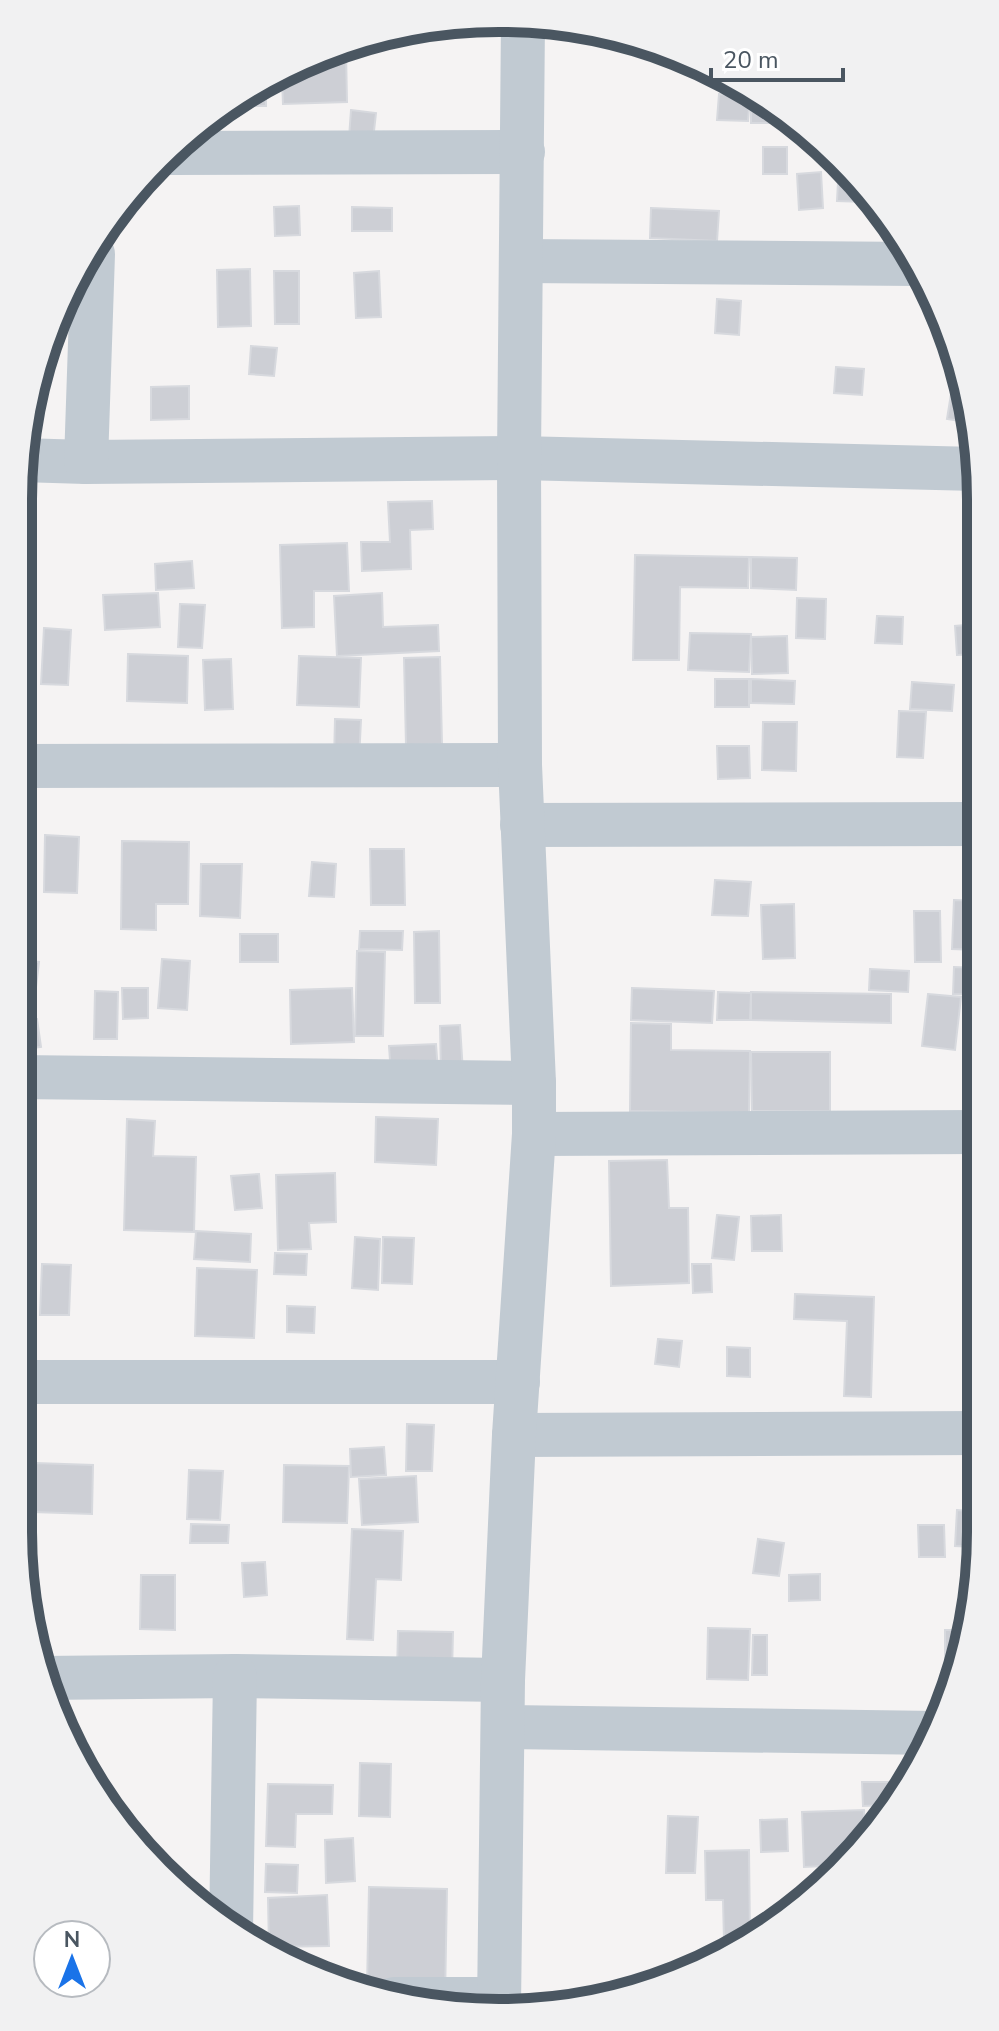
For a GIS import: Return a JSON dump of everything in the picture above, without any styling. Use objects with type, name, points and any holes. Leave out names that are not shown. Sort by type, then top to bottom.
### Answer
[{"type":"street","points":[[499,1999],[503,1680],[514,1435],[534,1134],[520,765],[523,33]]},
{"type":"street","points":[[186,153],[523,152]]},
{"type":"street","points":[[521,261],[903,264]]},
{"type":"street","points":[[86,462],[92,271]]},
{"type":"street","points":[[34,460],[519,458],[966,469]]},
{"type":"street","points":[[32,766],[520,765]]},
{"type":"street","points":[[522,825],[967,824]]},
{"type":"street","points":[[32,1077],[534,1083]]},
{"type":"street","points":[[534,1134],[967,1132]]},
{"type":"street","points":[[32,1382],[518,1382]]},
{"type":"street","points":[[514,1435],[967,1433]]},
{"type":"street","points":[[56,1678],[235,1676],[503,1680]]},
{"type":"street","points":[[231,1914],[235,1676]]},
{"type":"street","points":[[503,1727],[921,1733]]},
{"type":"building","points":[[346,58],[347,102],[283,104],[282,86]]},
{"type":"building","points":[[719,94],[733,95],[749,105],[748,121],[717,120]]},
{"type":"building","points":[[266,95],[266,106],[248,106]]},
{"type":"building","points":[[751,106],[776,123],[751,123]]},
{"type":"building","points":[[351,110],[376,113],[373,140],[349,138]]},
{"type":"building","points":[[763,147],[787,147],[787,174],[763,174]]},
{"type":"building","points":[[821,172],[823,208],[799,210],[797,174]]},
{"type":"building","points":[[838,178],[860,202],[837,201]]},
{"type":"building","points":[[299,206],[300,235],[275,236],[274,207]]},
{"type":"building","points":[[352,207],[392,208],[392,231],[352,231]]},
{"type":"building","points":[[651,208],[719,211],[717,241],[650,238]]},
{"type":"building","points":[[250,269],[251,326],[218,327],[217,270]]},
{"type":"building","points":[[274,271],[299,271],[299,324],[275,324]]},
{"type":"building","points":[[379,271],[381,317],[356,318],[354,273]]},
{"type":"building","points":[[717,299],[741,301],[739,335],[715,333]]},
{"type":"building","points":[[251,346],[277,348],[274,376],[249,374]]},
{"type":"building","points":[[836,367],[864,369],[862,395],[834,393]]},
{"type":"building","points":[[952,385],[960,421],[947,419]]},
{"type":"building","points":[[189,386],[189,419],[151,420],[151,387]]},
{"type":"building","points":[[432,501],[433,529],[410,530],[411,569],[362,571],[361,542],[390,542],[388,502]]},
{"type":"building","points":[[347,543],[349,591],[314,591],[314,627],[282,628],[280,545]]},
{"type":"building","points":[[635,555],[749,557],[748,588],[680,587],[679,660],[633,660]]},
{"type":"building","points":[[751,557],[797,558],[796,590],[751,588]]},
{"type":"building","points":[[192,561],[194,588],[156,590],[155,564]]},
{"type":"building","points":[[158,593],[160,627],[105,630],[103,595]]},
{"type":"building","points":[[382,593],[383,627],[438,625],[439,651],[337,656],[334,596]]},
{"type":"building","points":[[797,598],[826,599],[825,639],[796,638]]},
{"type":"building","points":[[180,604],[205,605],[202,648],[178,647]]},
{"type":"building","points":[[877,616],[903,617],[902,644],[875,643]]},
{"type":"building","points":[[967,625],[967,655],[957,655],[955,626]]},
{"type":"building","points":[[44,628],[71,630],[68,685],[41,684]]},
{"type":"building","points":[[690,633],[751,634],[749,672],[688,670]]},
{"type":"building","points":[[787,636],[788,673],[752,674],[751,637]]},
{"type":"building","points":[[128,654],[188,656],[187,703],[127,701]]},
{"type":"building","points":[[299,656],[361,658],[359,707],[297,705]]},
{"type":"building","points":[[440,657],[442,744],[406,745],[404,658]]},
{"type":"building","points":[[231,659],[233,709],[205,710],[203,660]]},
{"type":"building","points":[[715,679],[749,679],[749,707],[715,707]]},
{"type":"building","points":[[751,679],[795,681],[794,704],[751,703]]},
{"type":"building","points":[[912,682],[954,685],[952,711],[910,709]]},
{"type":"building","points":[[899,711],[926,712],[923,758],[897,757]]},
{"type":"building","points":[[335,719],[361,720],[359,760],[334,760]]},
{"type":"building","points":[[763,722],[797,722],[796,771],[762,770]]},
{"type":"building","points":[[717,746],[749,746],[750,778],[718,779]]},
{"type":"building","points":[[45,835],[79,837],[77,893],[44,892]]},
{"type":"building","points":[[122,841],[189,842],[188,904],[156,904],[156,930],[121,929]]},
{"type":"building","points":[[370,849],[404,849],[405,905],[371,905]]},
{"type":"building","points":[[312,862],[336,864],[334,897],[309,896]]},
{"type":"building","points":[[201,864],[242,864],[240,918],[200,916]]},
{"type":"building","points":[[715,880],[751,882],[748,916],[712,915]]},
{"type":"building","points":[[954,900],[967,901],[967,950],[952,949]]},
{"type":"building","points":[[794,904],[795,958],[763,959],[761,905]]},
{"type":"building","points":[[914,911],[940,911],[941,962],[915,962]]},
{"type":"building","points":[[360,931],[403,931],[402,950],[359,949]]},
{"type":"building","points":[[439,931],[440,1003],[415,1003],[414,932]]},
{"type":"building","points":[[240,934],[278,934],[278,962],[240,962]]},
{"type":"building","points":[[357,951],[385,952],[383,1036],[355,1036]]},
{"type":"building","points":[[162,959],[190,961],[187,1010],[158,1008]]},
{"type":"building","points":[[32,961],[39,962],[32,1012]]},
{"type":"building","points":[[954,967],[967,968],[967,995],[953,994]]},
{"type":"building","points":[[870,969],[909,971],[908,992],[869,990]]},
{"type":"building","points":[[122,988],[148,988],[148,1018],[123,1019]]},
{"type":"building","points":[[352,988],[354,1042],[291,1044],[290,990]]},
{"type":"building","points":[[632,988],[714,991],[712,1023],[631,1020]]},
{"type":"building","points":[[95,991],[118,992],[117,1039],[94,1039]]},
{"type":"building","points":[[718,992],[751,993],[750,1020],[717,1020]]},
{"type":"building","points":[[751,992],[891,994],[891,1023],[751,1020]]},
{"type":"building","points":[[928,994],[961,997],[955,1050],[922,1046]]},
{"type":"building","points":[[37,1019],[41,1047],[32,1048],[32,1020]]},
{"type":"building","points":[[631,1023],[671,1024],[671,1050],[750,1051],[749,1113],[630,1111]]},
{"type":"building","points":[[460,1025],[463,1073],[441,1074],[440,1026]]},
{"type":"building","points":[[436,1044],[438,1072],[391,1075],[389,1046]]},
{"type":"building","points":[[751,1052],[830,1052],[830,1111],[752,1111]]},
{"type":"building","points":[[376,1117],[438,1119],[436,1165],[375,1162]]},
{"type":"building","points":[[127,1119],[155,1121],[153,1156],[196,1157],[194,1232],[124,1230]]},
{"type":"building","points":[[667,1160],[669,1208],[688,1208],[689,1283],[611,1286],[609,1161]]},
{"type":"building","points":[[335,1173],[336,1222],[309,1223],[311,1249],[278,1250],[276,1175]]},
{"type":"building","points":[[259,1174],[262,1208],[235,1210],[231,1176]]},
{"type":"building","points":[[717,1215],[739,1217],[734,1260],[712,1258]]},
{"type":"building","points":[[781,1215],[782,1251],[752,1251],[751,1216]]},
{"type":"building","points":[[196,1231],[251,1234],[250,1262],[194,1259]]},
{"type":"building","points":[[355,1237],[380,1239],[378,1290],[352,1288]]},
{"type":"building","points":[[383,1237],[414,1238],[412,1284],[382,1283]]},
{"type":"building","points":[[275,1253],[307,1254],[306,1275],[274,1274]]},
{"type":"building","points":[[42,1264],[71,1265],[69,1315],[40,1315]]},
{"type":"building","points":[[692,1264],[711,1264],[712,1292],[693,1293]]},
{"type":"building","points":[[197,1268],[257,1270],[254,1338],[195,1336]]},
{"type":"building","points":[[795,1294],[874,1297],[871,1397],[844,1396],[847,1321],[794,1319]]},
{"type":"building","points":[[287,1306],[315,1307],[314,1333],[287,1332]]},
{"type":"building","points":[[658,1339],[682,1341],[679,1367],[655,1364]]},
{"type":"building","points":[[727,1347],[750,1348],[750,1377],[727,1376]]},
{"type":"building","points":[[407,1424],[434,1425],[432,1471],[406,1471]]},
{"type":"building","points":[[384,1447],[386,1475],[351,1477],[350,1449]]},
{"type":"building","points":[[35,1463],[93,1465],[92,1514],[33,1512]]},
{"type":"building","points":[[284,1465],[349,1466],[347,1523],[283,1522]]},
{"type":"building","points":[[189,1470],[223,1471],[220,1520],[187,1519]]},
{"type":"building","points":[[416,1476],[418,1522],[362,1525],[359,1479]]},
{"type":"building","points":[[957,1510],[967,1511],[967,1547],[955,1546]]},
{"type":"building","points":[[191,1524],[229,1525],[228,1543],[190,1543]]},
{"type":"building","points":[[918,1525],[944,1525],[945,1557],[919,1557]]},
{"type":"building","points":[[352,1529],[403,1531],[401,1580],[376,1579],[373,1640],[347,1639]]},
{"type":"building","points":[[758,1539],[784,1543],[779,1576],[753,1573]]},
{"type":"building","points":[[265,1562],[267,1595],[244,1597],[242,1563]]},
{"type":"building","points":[[820,1574],[820,1600],[789,1601],[789,1575]]},
{"type":"building","points":[[141,1575],[175,1575],[175,1630],[140,1629]]},
{"type":"building","points":[[708,1628],[750,1629],[748,1680],[707,1679]]},
{"type":"building","points":[[945,1630],[956,1630],[951,1652],[945,1672]]},
{"type":"building","points":[[398,1631],[453,1632],[452,1673],[397,1672]]},
{"type":"building","points":[[753,1635],[767,1635],[767,1675],[752,1675]]},
{"type":"building","points":[[360,1763],[391,1764],[390,1817],[359,1816]]},
{"type":"building","points":[[862,1782],[894,1782],[878,1805],[863,1806]]},
{"type":"building","points":[[268,1784],[333,1785],[332,1814],[296,1814],[295,1847],[266,1846]]},
{"type":"building","points":[[864,1810],[864,1823],[826,1866],[804,1867],[802,1812]]},
{"type":"building","points":[[668,1816],[698,1817],[695,1873],[666,1873]]},
{"type":"building","points":[[787,1819],[788,1851],[761,1852],[760,1820]]},
{"type":"building","points":[[353,1838],[355,1881],[326,1883],[325,1840]]},
{"type":"building","points":[[749,1850],[750,1926],[726,1940],[723,1900],[706,1900],[705,1851]]},
{"type":"building","points":[[266,1864],[298,1865],[297,1893],[265,1892]]},
{"type":"building","points":[[369,1887],[447,1889],[445,1996],[367,1979]]},
{"type":"building","points":[[327,1895],[329,1946],[285,1947],[269,1938],[268,1898]]}]
